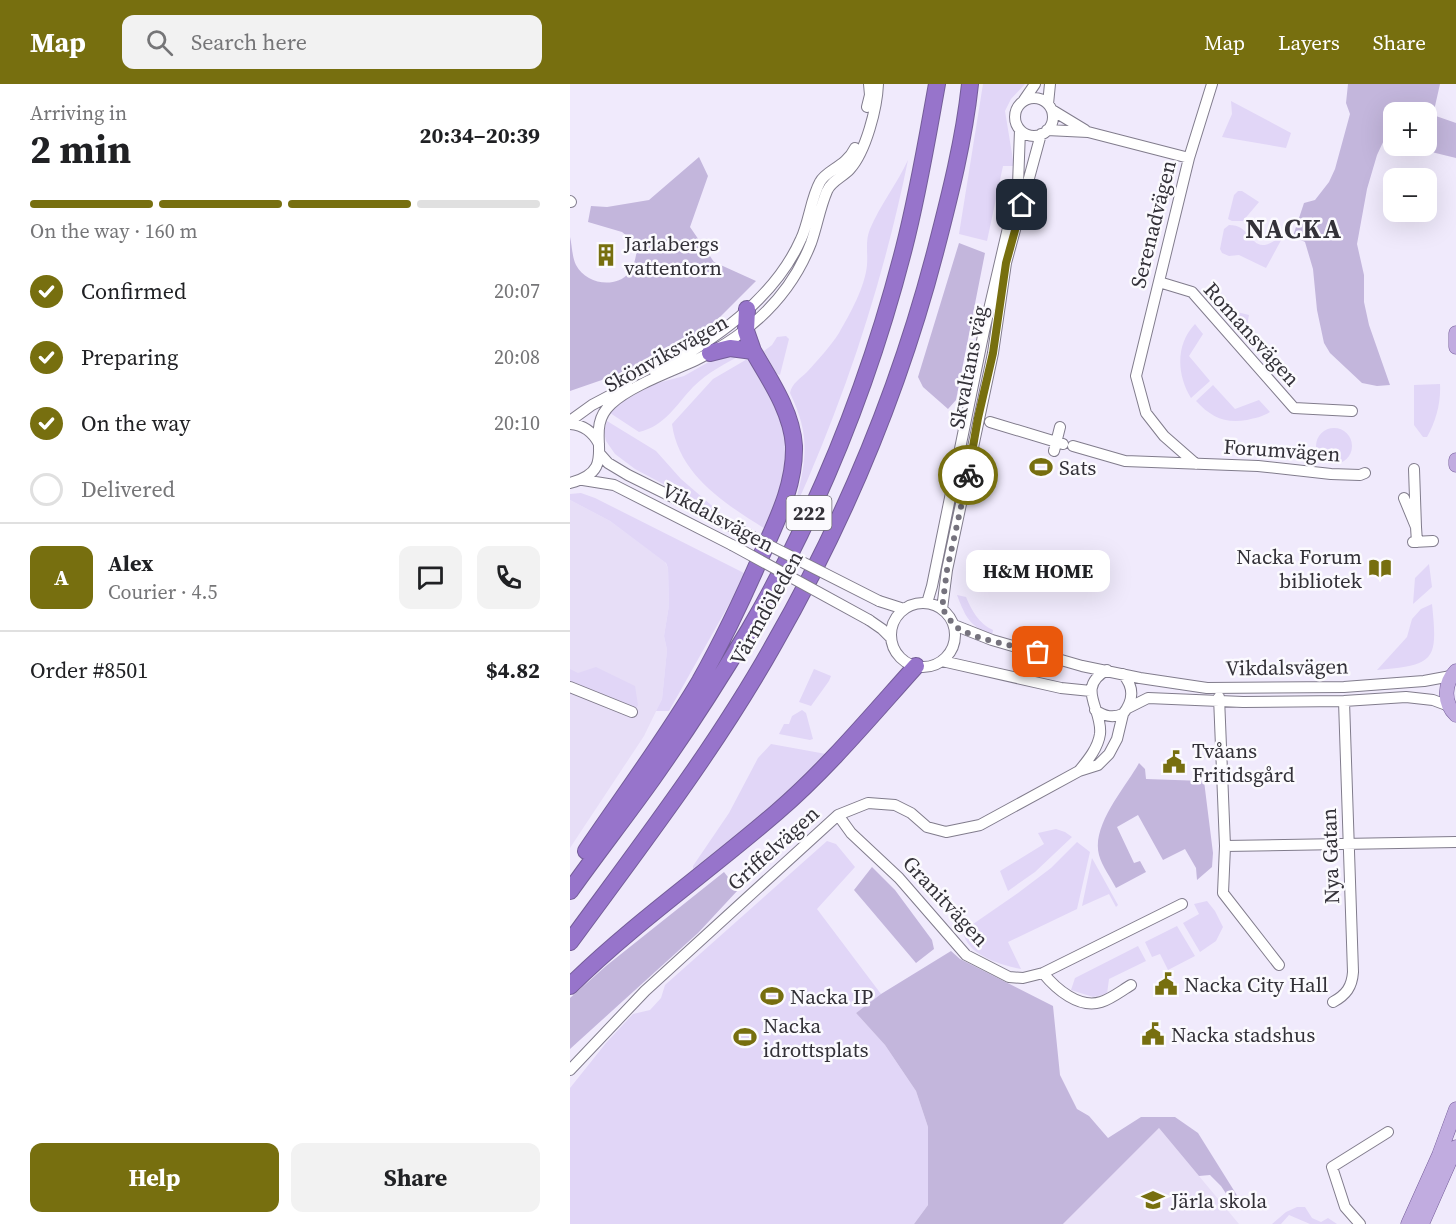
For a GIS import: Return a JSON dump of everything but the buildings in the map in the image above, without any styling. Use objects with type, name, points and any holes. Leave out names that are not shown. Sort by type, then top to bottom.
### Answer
[{"type":"highway","name":"Värmdöleden","points":[[570,891],[699,712],[750,628],[803,528],[860,390],[885,314],[904,248],[937,84]]},
{"type":"highway","name":"Värmdöleden","points":[[570,942],[710,747],[773,646],[815,569],[850,494],[881,422],[927,285],[953,181],[970,84]]},
{"type":"highway","points":[[570,874],[699,682],[739,607],[783,506],[793,469],[794,446],[790,421],[753,351],[746,331],[747,309]]},
{"type":"highway","points":[[710,353],[730,348],[753,351]]},
{"type":"highway","points":[[570,986],[599,957],[778,811],[857,734],[916,666]]},
{"type":"main road","points":[[1456,333],[1456,347]]},
{"type":"main road","points":[[1456,460],[1456,465]]},
{"type":"main road","points":[[1452,710],[1446,692],[1454,673]]},
{"type":"main road","points":[[1408,1224],[1439,1155],[1456,1109]]},
{"type":"main road","points":[[1422,1224],[1456,1148]]},
{"type":"street","name":"Skönviksvägen","points":[[570,422],[607,396],[700,347],[747,309],[781,274],[802,238],[820,182],[853,154],[868,103],[869,84]]},
{"type":"street","name":"Skönviksvägen","points":[[600,449],[598,426],[603,413],[613,402],[710,353],[746,331],[774,305],[790,286],[802,265],[820,217],[826,192],[848,172],[863,147],[878,94],[878,84]]},
{"type":"street","points":[[1035,84],[1016,111],[1016,124],[1020,130],[1030,135],[1044,132],[1088,132],[1189,158]]},
{"type":"street","points":[[1044,132],[1052,122],[1050,84]]},
{"type":"street","name":"Serenadvägen","points":[[1136,376],[1189,158],[1212,84]]},
{"type":"street","points":[[1024,100],[1041,99],[1088,132]]},
{"type":"street","name":"Skvaltans väg","points":[[927,603],[984,331],[1018,185],[1020,130]]},
{"type":"street","name":"Skvaltans väg","points":[[942,609],[947,570],[993,353],[1006,263],[1044,132]]},
{"type":"street","name":"Romansvägen","points":[[1159,282],[1191,292],[1293,408],[1352,411]]},
{"type":"street","name":"Forumvägen","points":[[1136,376],[1146,413],[1164,436],[1196,464]]},
{"type":"street","name":"Vikdalsvägen","points":[[570,422],[588,430],[608,463],[628,475],[879,601],[904,609]]},
{"type":"street","name":"Forumvägen","points":[[990,422],[1062,446],[1150,466],[1258,462],[1331,474],[1360,475],[1365,473]]},
{"type":"street","points":[[1060,427],[1062,446]]},
{"type":"street","points":[[570,483],[583,480],[591,474],[597,465],[600,449]]},
{"type":"street","points":[[1414,469],[1415,542],[1433,541]]},
{"type":"street","name":"Vikdalsvägen","points":[[583,480],[614,485],[732,545],[869,620],[891,639]]},
{"type":"street","points":[[1404,498],[1416,527]]},
{"type":"street","points":[[942,661],[953,645],[954,625],[947,613],[927,603],[915,604],[904,609],[892,625],[892,645],[899,657],[916,666],[929,666],[942,661],[1061,688],[1091,691]]},
{"type":"street","name":"Vikdalsvägen","points":[[954,625],[992,640],[1082,666],[1161,682],[1220,688],[1344,687],[1424,681],[1454,673]]},
{"type":"street","points":[[1095,710],[1091,691],[1095,680],[1107,670]]},
{"type":"street","points":[[1123,674],[1132,689],[1132,696],[1126,711]]},
{"type":"street","points":[[570,687],[632,712]]},
{"type":"street","points":[[1220,688],[1225,846],[1223,892],[1279,965]]},
{"type":"street","name":"Vikdalsvägen","points":[[1095,710],[1109,717],[1126,711],[1148,698],[1219,701],[1344,701],[1419,697],[1433,700],[1452,710]]},
{"type":"street","name":"Nya Gatan","points":[[1334,1002],[1349,989],[1353,978],[1344,701]]},
{"type":"street","name":"Griffelvägen","points":[[1079,771],[1096,746],[1100,734],[1099,720],[1095,710]]},
{"type":"street","name":"Griffelvägen","points":[[570,1070],[645,991],[838,815],[868,803],[895,805],[912,813],[927,827],[946,832],[980,825],[1079,771],[1098,765],[1109,754],[1117,739],[1126,711]]},
{"type":"street","name":"Granitvägen","points":[[838,815],[851,833],[906,887],[966,956],[1009,977],[1023,978],[1043,973],[1182,904]]},
{"type":"street","points":[[1225,846],[1456,842]]},
{"type":"street","points":[[1043,973],[1053,986],[1063,993],[1085,1002],[1104,1001],[1131,985]]},
{"type":"street","points":[[1360,1224],[1345,1207],[1332,1167],[1388,1132]]},
{"type":"shaded area","points":[[983,84],[1025,84],[1011,99],[1005,111],[1014,166],[1003,166],[987,241],[959,234]]},
{"type":"shaded area","points":[[1348,84],[1440,84],[1436,102],[1383,102],[1383,142],[1367,189],[1357,244],[1364,275],[1364,302],[1369,325],[1390,385],[1377,386],[1362,383],[1330,353],[1324,343],[1317,310],[1313,269],[1305,242],[1293,236],[1304,203],[1315,200],[1329,182],[1335,169],[1350,114],[1346,103]]},
{"type":"shaded area","points":[[1231,101],[1291,133],[1286,148],[1222,137],[1232,114]]},
{"type":"shaded area","points":[[1437,116],[1456,123],[1456,158],[1437,153]]},
{"type":"shaded area","points":[[699,157],[708,176],[690,227],[714,262],[756,281],[718,319],[694,337],[625,372],[570,391],[570,237],[576,265],[587,277],[609,283],[623,278],[633,267],[638,245],[622,232],[588,222],[591,206],[607,207],[649,200]]},
{"type":"shaded area","points":[[908,160],[887,251],[860,341],[829,429],[792,515],[803,467],[804,439],[802,425],[790,393],[794,384],[832,343],[852,309],[866,273],[868,233]]},
{"type":"shaded area","points":[[1242,191],[1259,202],[1243,221],[1232,221],[1228,219],[1234,195]]},
{"type":"shaded area","points":[[1229,225],[1238,227],[1258,244],[1265,245],[1285,233],[1266,268],[1239,255],[1229,256],[1222,253],[1220,249],[1224,229]]},
{"type":"shaded area","points":[[959,243],[985,253],[956,400],[948,409],[923,387],[918,377]]},
{"type":"shaded area","points":[[1217,307],[1249,315],[1244,341]]},
{"type":"shaded area","points":[[1195,324],[1203,334],[1189,356],[1210,381],[1191,398],[1183,380],[1180,360],[1184,341]]},
{"type":"shaded area","points":[[786,336],[789,339],[780,375],[777,374],[764,351],[777,337]]},
{"type":"shaded area","points":[[745,353],[705,377],[663,420],[648,429],[639,432],[610,413],[618,404],[654,384],[684,376],[721,355]]},
{"type":"shaded area","points":[[749,358],[784,419],[787,449],[783,483],[767,530],[721,499],[695,474],[684,459],[676,442],[672,424],[713,379]]},
{"type":"shaded area","points":[[1440,384],[1439,405],[1435,418],[1427,437],[1423,437],[1414,425],[1414,385]]},
{"type":"shaded area","points":[[1213,385],[1235,409],[1259,400],[1270,412],[1239,421],[1219,418],[1196,401]]},
{"type":"shaded area","points":[[607,421],[656,451],[681,479],[725,517],[635,469],[615,454],[606,441],[604,432]]},
{"type":"shaded area","points":[[1334,428],[1347,433],[1352,446],[1347,459],[1334,464],[1321,459],[1316,446],[1321,433]]},
{"type":"shaded area","points":[[581,493],[746,574],[669,711],[656,711],[662,699],[667,650],[664,636],[669,605],[666,563],[610,521],[570,500],[570,494]]},
{"type":"shaded area","points":[[570,500],[610,521],[665,562],[668,568],[669,605],[664,636],[667,650],[662,699],[644,736],[570,848]]},
{"type":"shaded area","points":[[1429,564],[1432,587],[1413,604],[1415,578]]},
{"type":"shaded area","points":[[957,595],[966,597],[976,616],[993,630],[992,636],[969,620]]},
{"type":"shaded area","points":[[1432,604],[1434,638],[1433,649],[1428,656],[1411,666],[1377,670],[1407,637],[1412,619],[1421,609]]},
{"type":"shaded area","points":[[596,667],[635,686],[638,705],[636,708],[570,681],[570,669],[578,673]]},
{"type":"shaded area","points":[[814,669],[831,676],[811,706],[799,702]]},
{"type":"shaded area","points":[[802,710],[806,713],[813,739],[779,734],[784,724],[789,724],[792,716]]},
{"type":"shaded area","points":[[771,744],[826,754],[775,804],[693,869],[729,813],[758,758]]},
{"type":"shaded area","points":[[1139,763],[1145,769],[1146,779],[1204,781],[1213,853],[1212,867],[1197,880],[1196,868],[1185,849],[1163,860],[1138,815],[1117,827],[1134,863],[1140,861],[1146,872],[1116,888],[1102,863],[1098,843],[1100,831],[1111,807]]},
{"type":"shaded area","points":[[1056,829],[1072,837],[1035,872],[1008,891],[1000,871],[1044,844],[1038,833]]},
{"type":"shaded area","name":"Nacka idrottsplats","points":[[827,841],[836,844],[855,867],[817,909],[881,994],[856,1013],[885,1045],[916,1091],[928,1127],[928,1205],[914,1224],[570,1224],[570,1088],[633,1014],[650,1010],[661,998],[665,985]]},
{"type":"shaded area","points":[[1077,842],[1090,852],[1077,909],[1008,942],[1021,969],[995,962],[977,953],[963,931],[1051,868]]},
{"type":"shaded area","points":[[1092,858],[1118,905],[1116,907],[1109,894],[1082,906]]},
{"type":"shaded area","points":[[872,867],[895,890],[932,940],[934,949],[916,963],[854,890]]},
{"type":"shaded area","points":[[724,872],[738,890],[698,933],[570,1049],[570,998],[606,966]]},
{"type":"shaded area","points":[[1207,901],[1223,927],[1216,941],[1200,952],[1183,923],[1199,914],[1194,904]]},
{"type":"shaded area","points":[[1177,926],[1195,956],[1168,970],[1160,954],[1152,957],[1145,942]]},
{"type":"shaded area","points":[[1138,946],[1146,961],[1109,979],[1107,994],[1093,997],[1071,990],[1075,978]]},
{"type":"shaded area","points":[[951,951],[960,959],[1053,1006],[1060,1075],[1077,1109],[1089,1116],[1108,1138],[1141,1117],[1175,1117],[1198,1133],[1238,1197],[1233,1204],[1210,1175],[1199,1176],[1159,1128],[1063,1224],[914,1224],[928,1205],[928,1127],[916,1091],[885,1045],[856,1013],[881,994]]},
{"type":"shaded area","name":"Järla skola","points":[[1159,1128],[1239,1224],[1063,1224]]},
{"type":"shaded area","points":[[1297,1207],[1305,1207],[1312,1218],[1321,1222],[1328,1218],[1337,1224],[1310,1224],[1289,1215],[1281,1224],[1272,1224],[1286,1212]]},
{"type":"way so far","points":[[968,475],[947,570],[942,609],[954,625],[966,631],[1038,652]]},
{"type":"place","name":"Jarlabergs vattentorn","points":[[606,255]]},
{"type":"place","name":"Sats","points":[[1041,467]]},
{"type":"place","name":"Nacka Forum bibliotek","points":[[1380,568]]},
{"type":"place","name":"H&M HOME","points":[[1038,652]]},
{"type":"place","name":"Tvåans Fritidsgård","points":[[1174,762]]},
{"type":"place","name":"Nacka City Hall","points":[[1166,984]]},
{"type":"place","name":"Nacka IP","points":[[772,996]]},
{"type":"place","name":"Nacka stadshus","points":[[1153,1034]]},
{"type":"place","name":"Nacka idrottsplats","points":[[745,1037]]},
{"type":"place","name":"Järla skola","points":[[1153,1200]]},
{"type":"district","name":"NACKA","points":[[1294,228]]},
{"type":"route","points":[[968,475],[993,353],[1006,263],[1022,205]]}]
